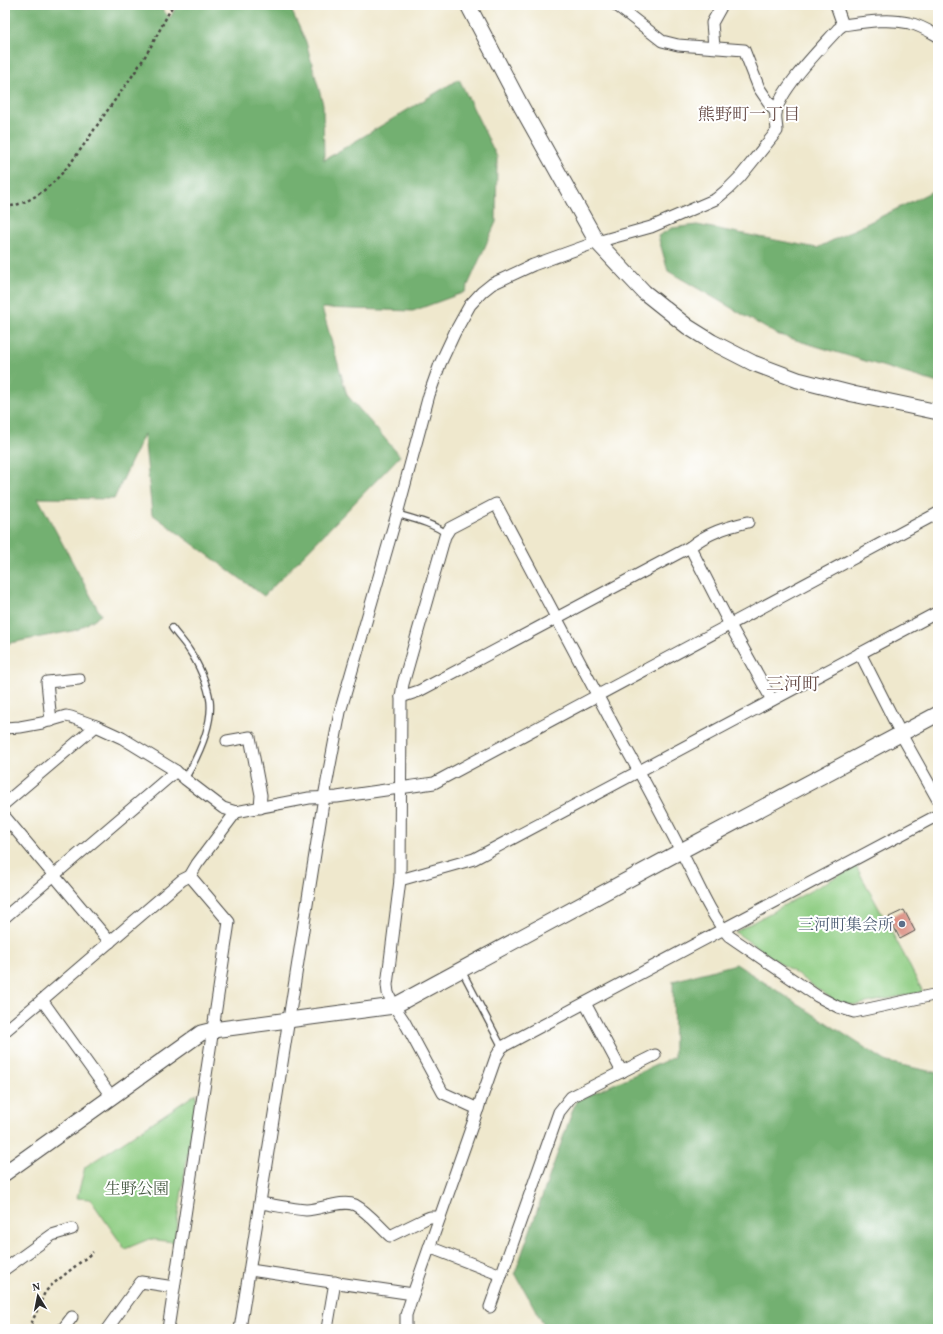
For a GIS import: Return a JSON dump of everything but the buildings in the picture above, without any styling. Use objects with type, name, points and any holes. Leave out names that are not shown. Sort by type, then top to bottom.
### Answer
[{"type":"street","points":[[468,5],[521,106],[597,242],[644,292],[688,327],[736,355],[798,380],[852,394],[938,412]]},
{"type":"street","points":[[616,5],[662,41],[678,45],[744,50],[759,88],[776,113]]},
{"type":"street","points":[[714,47],[712,23],[722,5]]},
{"type":"street","points":[[836,5],[843,25]]},
{"type":"street","points":[[240,1329],[324,797],[340,712],[413,453],[440,364],[455,332],[470,306],[482,292],[492,284],[533,265],[597,242],[651,227],[716,199],[740,177],[777,131],[776,113],[781,97],[838,28],[843,25],[883,21],[905,22],[938,36]]},
{"type":"street","points":[[478,1109],[442,1093],[404,1021],[394,1006],[388,993],[387,976],[400,880],[401,697],[403,684],[450,528],[496,504],[723,929],[729,936],[817,996],[838,1007],[854,1012],[938,994]]},
{"type":"street","points":[[5,728],[20,727],[51,721],[66,716],[96,726],[122,738],[176,771],[223,808],[236,812],[310,798],[337,797],[434,783],[938,513]]},
{"type":"street","points":[[401,697],[418,691],[690,548],[696,542],[716,531],[748,522]]},
{"type":"street","points":[[690,548],[730,625],[772,700]]},
{"type":"street","points":[[400,880],[474,859],[938,612]]},
{"type":"street","points":[[860,653],[901,734],[938,800]]},
{"type":"street","points":[[51,721],[47,682],[79,679]]},
{"type":"street","points":[[5,1173],[201,1033],[213,1030],[394,1006],[681,850],[938,714]]},
{"type":"street","points":[[5,803],[96,726]]},
{"type":"street","points":[[227,741],[250,737],[260,795],[260,808]]},
{"type":"street","points":[[5,917],[176,771]]},
{"type":"street","points":[[5,1031],[182,880],[190,876],[197,864],[236,812]]},
{"type":"street","points":[[406,1329],[406,1315],[429,1247],[496,1057],[502,1047],[938,815]]},
{"type":"street","points":[[5,817],[110,942]]},
{"type":"street","points":[[168,1329],[229,922],[190,876]]},
{"type":"street","points":[[42,1000],[111,1096]]},
{"type":"street","points":[[585,1003],[622,1072]]},
{"type":"street","points":[[490,1307],[559,1112],[571,1097],[655,1055]]},
{"type":"street","points":[[260,1203],[307,1210],[348,1203],[354,1205],[363,1212],[390,1236],[424,1219],[430,1217],[440,1217]]},
{"type":"street","points":[[5,1269],[52,1235],[72,1229]]},
{"type":"street","points":[[429,1247],[502,1275]]},
{"type":"street","points":[[250,1270],[413,1294]]},
{"type":"street","points":[[107,1329],[141,1282],[174,1287]]},
{"type":"street","points":[[328,1329],[335,1282]]},
{"type":"street","points":[[63,1329],[72,1317]]},
{"type":"lane","points":[[397,514],[439,528],[447,534]]},
{"type":"lane","points":[[172,628],[189,650],[204,678],[210,700],[209,715],[203,740],[193,766],[185,779]]},
{"type":"lane","points":[[461,969],[502,1047]]},
{"type":"path","points":[[5,207],[18,205],[35,197],[61,174],[146,54],[173,5]]},
{"type":"path","points":[[29,1329],[45,1292],[93,1252]]},
{"type":"green space","points":[[5,5],[158,5],[170,18],[177,5],[289,5],[306,42],[323,104],[324,160],[459,79],[497,157],[496,222],[465,292],[413,311],[322,308],[347,395],[400,456],[264,596],[152,514],[144,434],[114,499],[38,498],[101,615],[77,630],[5,644]]},
{"type":"green space","points":[[938,186],[938,383],[776,334],[668,271],[658,236],[672,228],[697,225],[817,248],[935,190]]},
{"type":"green space","points":[[856,866],[923,992],[856,1005],[838,1003],[735,932]]},
{"type":"green space","points":[[736,964],[887,1062],[938,1073],[938,1329],[546,1329],[515,1273],[576,1101],[674,1057],[673,981]]},
{"type":"green space","name":"生野公園","points":[[197,1093],[174,1242],[149,1239],[125,1249],[90,1199],[77,1198],[85,1167]]},
{"type":"place","name":"三河町集会所","points":[[902,924]]},
{"type":"district","name":"熊野町一丁目","points":[[749,113]]},
{"type":"district","name":"三河町","points":[[793,683]]}]
